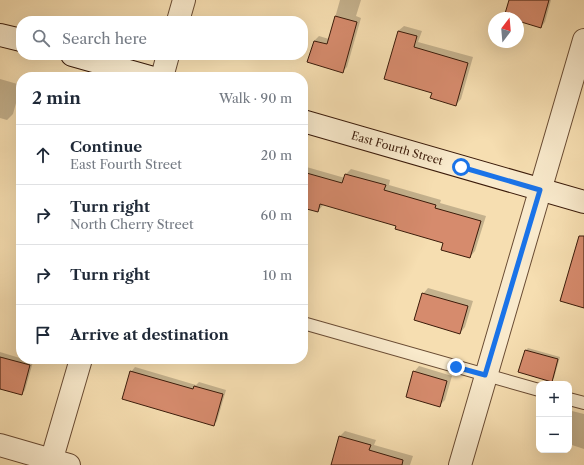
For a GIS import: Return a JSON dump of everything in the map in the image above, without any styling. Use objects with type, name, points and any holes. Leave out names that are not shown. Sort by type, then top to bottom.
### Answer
[{"type":"street","points":[[179,16],[184,0]]},
{"type":"street","points":[[0,34],[16,39]]},
{"type":"street","points":[[460,465],[485,375],[584,40]]},
{"type":"street","points":[[90,60],[132,72]]},
{"type":"street","points":[[163,72],[167,60]]},
{"type":"street","name":"East Fourth Street","points":[[308,122],[584,202]]},
{"type":"street","points":[[0,445],[57,463],[80,364]]},
{"type":"lane","points":[[308,324],[536,389]]},
{"type":"lane","points":[[572,400],[584,403]]},
{"type":"building","points":[[509,0],[549,0],[541,28],[524,23],[524,12],[505,12]]},
{"type":"building","points":[[335,16],[357,22],[343,73],[307,62],[314,41],[327,44]]},
{"type":"building","points":[[398,31],[417,36],[414,47],[468,63],[456,106],[430,98],[432,93],[384,79]]},
{"type":"building","points":[[308,173],[342,183],[345,174],[386,185],[384,190],[436,205],[435,208],[481,221],[470,258],[441,250],[443,243],[395,229],[396,226],[320,204],[318,212],[308,209]]},
{"type":"building","points":[[579,236],[584,236],[584,308],[560,301]]},
{"type":"building","points":[[422,293],[468,306],[460,334],[414,320]]},
{"type":"building","points":[[525,350],[558,359],[552,381],[518,372]]},
{"type":"building","points":[[0,357],[16,361],[16,364],[30,365],[22,395],[0,389]]},
{"type":"building","points":[[130,371],[193,389],[194,386],[223,394],[214,426],[122,399]]},
{"type":"building","points":[[413,371],[447,381],[440,407],[406,397]]},
{"type":"building","points":[[339,436],[371,445],[369,450],[403,460],[402,465],[331,465]]},
{"type":"route","points":[[456,367],[485,375],[540,190],[461,167]]}]
